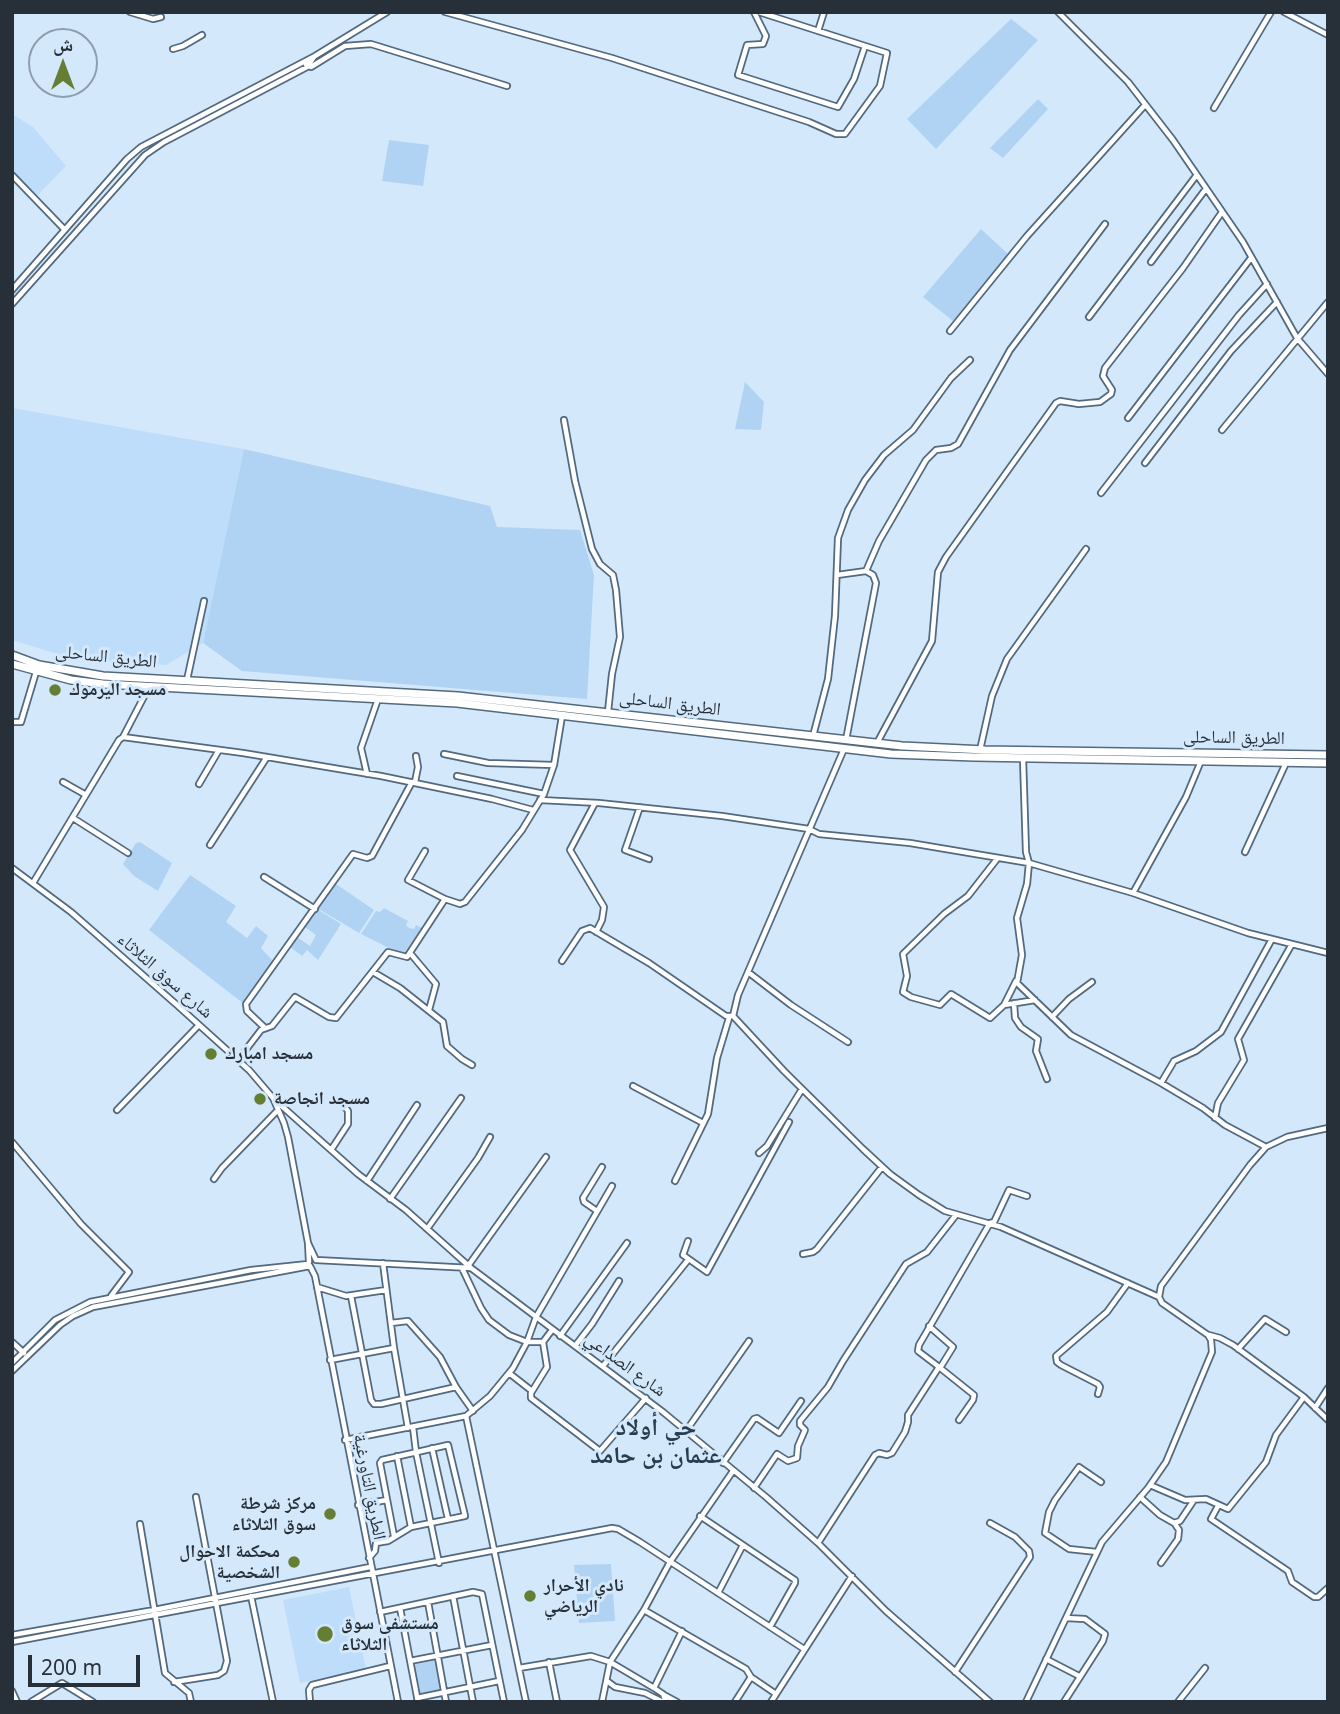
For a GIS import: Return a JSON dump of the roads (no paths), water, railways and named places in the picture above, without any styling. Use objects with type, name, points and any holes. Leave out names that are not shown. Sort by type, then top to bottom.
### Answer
[{"type":"highway","name":"الطريق الساحلى","points":[[12,655],[39,665],[73,672],[457,704],[924,756],[1200,761],[1328,755]]},
{"type":"highway","name":"الطريق الساحلى","points":[[12,664],[71,680],[149,687],[228,687],[458,696],[877,744],[1328,763]]},
{"type":"highway","points":[[749,738],[750,729]]},
{"type":"street","points":[[130,12],[153,19],[161,17]]},
{"type":"street","points":[[12,304],[145,155],[305,64],[387,12]]},
{"type":"street","points":[[445,12],[612,58],[809,122],[836,134],[845,134],[880,86],[887,53],[757,12]]},
{"type":"street","points":[[757,12],[766,36],[763,44],[747,45],[738,75],[838,107],[854,79],[865,46]]},
{"type":"street","points":[[818,31],[824,12]]},
{"type":"street","points":[[1058,12],[1112,66],[1173,140],[1251,258],[1297,338],[1328,374]]},
{"type":"street","points":[[1214,108],[1271,12]]},
{"type":"street","points":[[1284,12],[1328,35]]},
{"type":"street","points":[[173,49],[202,35]]},
{"type":"street","points":[[305,64],[311,67],[345,46],[371,44],[507,86]]},
{"type":"street","points":[[12,290],[127,159],[141,147],[305,64]]},
{"type":"street","points":[[950,331],[1027,236],[1145,105]]},
{"type":"street","points":[[12,175],[65,230]]},
{"type":"street","points":[[1089,317],[1196,176]]},
{"type":"street","points":[[1151,262],[1205,190]]},
{"type":"street","points":[[877,744],[932,641],[938,572],[946,557],[1056,403],[1100,402],[1111,394],[1112,390],[1103,376],[1105,368],[1183,268],[1222,212]]},
{"type":"street","points":[[866,571],[879,541],[926,460],[936,450],[958,444],[1010,350],[1105,224]]},
{"type":"street","points":[[1128,418],[1251,258]]},
{"type":"street","points":[[1101,493],[1239,315],[1267,284]]},
{"type":"street","points":[[1145,463],[1231,351],[1277,302]]},
{"type":"street","points":[[1222,430],[1328,302]]},
{"type":"street","points":[[813,737],[828,679],[840,530],[858,492],[884,455],[913,430],[951,378],[970,359]]},
{"type":"street","points":[[564,420],[592,549],[600,564],[613,575],[616,590],[620,637],[608,712]]},
{"type":"street","points":[[980,750],[992,696],[1007,659],[1086,549]]},
{"type":"street","points":[[838,575],[866,571],[873,575],[876,583],[846,740]]},
{"type":"street","points":[[187,680],[204,601]]},
{"type":"street","points":[[12,722],[21,722],[36,672]]},
{"type":"street","points":[[33,883],[123,737],[149,687]]},
{"type":"street","points":[[367,774],[361,748],[377,699]]},
{"type":"street","points":[[425,851],[408,880],[445,899],[460,904],[465,902],[522,830],[544,794],[554,765],[562,716]]},
{"type":"street","points":[[123,737],[267,757],[414,782],[533,810]]},
{"type":"street","points":[[675,1181],[709,1108],[717,1058],[734,1004],[844,749]]},
{"type":"street","points":[[199,784],[219,750]]},
{"type":"street","points":[[444,754],[488,763],[554,765]]},
{"type":"street","points":[[266,1029],[247,1011],[246,1004],[353,854],[367,858],[372,856],[414,782],[418,767],[416,756]]},
{"type":"street","points":[[210,845],[267,757]]},
{"type":"street","points":[[997,858],[968,896],[944,914],[902,954],[907,976],[903,988],[909,996],[938,1005],[949,995],[953,995],[987,1017],[992,1017],[1004,1005],[1016,980],[1022,955],[1017,918],[1027,884],[1029,863],[1026,852],[1023,757]]},
{"type":"street","points":[[1133,893],[1192,785],[1200,761]]},
{"type":"street","points":[[1245,852],[1286,763]]},
{"type":"street","points":[[457,776],[544,794]]},
{"type":"street","points":[[62,782],[86,794]]},
{"type":"street","points":[[540,800],[722,816],[809,829],[819,834],[910,843],[1029,863],[1133,893],[1222,924],[1328,953]]},
{"type":"street","points":[[595,803],[570,850],[604,907],[596,932]]},
{"type":"street","points":[[640,807],[625,850],[649,859]]},
{"type":"street","points":[[73,818],[128,853]]},
{"type":"street","name":"شارع سوق الثلاثاء","points":[[12,868],[71,912],[238,1059],[273,1098],[288,1137],[312,1263]]},
{"type":"street","points":[[264,877],[315,909]]},
{"type":"street","points":[[238,1059],[261,1030],[272,1026],[295,997],[329,1017],[336,1018],[388,953],[405,957],[410,953],[445,899]]},
{"type":"street","points":[[562,961],[584,929],[590,928],[649,963],[731,1017],[882,1167],[919,1195],[945,1212],[990,1223],[1159,1297],[1166,1307],[1208,1335],[1220,1338],[1238,1349],[1304,1397],[1328,1420]]},
{"type":"street","points":[[1161,1083],[1174,1061],[1196,1051],[1221,1032],[1272,939]]},
{"type":"street","points":[[1215,1118],[1218,1103],[1244,1059],[1238,1040],[1292,944]]},
{"type":"street","points":[[410,953],[436,984],[429,1010]]},
{"type":"street","points":[[373,972],[393,982],[445,1024],[447,1045],[472,1065]]},
{"type":"street","points":[[748,972],[791,1005],[849,1042]]},
{"type":"street","points":[[1016,980],[1071,1035],[1161,1083],[1266,1147]]},
{"type":"street","points":[[1052,1017],[1069,999],[1092,982]]},
{"type":"street","points":[[1004,1005],[1036,1000]]},
{"type":"street","points":[[1014,1003],[1015,1018],[1021,1027],[1038,1039],[1036,1051],[1047,1079]]},
{"type":"street","points":[[117,1110],[199,1025]]},
{"type":"street","points":[[633,1086],[703,1123]]},
{"type":"street","points":[[759,1153],[767,1146],[802,1088]]},
{"type":"street","name":"شارع الصداعي","points":[[273,1098],[470,1267],[646,1398],[754,1488],[817,1543],[886,1611],[990,1702]]},
{"type":"street","points":[[390,1199],[461,1098]]},
{"type":"street","points":[[331,1150],[348,1124],[348,1111],[342,1103]]},
{"type":"street","points":[[367,1181],[416,1105]]},
{"type":"street","points":[[214,1179],[278,1110]]},
{"type":"street","points":[[688,1241],[683,1253],[688,1260],[707,1272],[789,1122]]},
{"type":"street","points":[[1159,1297],[1161,1286],[1169,1273],[1266,1147],[1287,1137],[1328,1128]]},
{"type":"street","points":[[427,1229],[490,1137]]},
{"type":"street","points":[[12,1142],[81,1224],[130,1272],[110,1297]]},
{"type":"street","points":[[12,1363],[73,1316],[93,1307],[324,1260],[470,1267],[546,1157]]},
{"type":"street","points":[[597,1211],[583,1200],[602,1167]]},
{"type":"street","points":[[803,1254],[817,1249],[882,1167]]},
{"type":"street","points":[[345,1440],[466,1416],[490,1396],[521,1356],[536,1317],[612,1186]]},
{"type":"street","points":[[959,1420],[974,1395],[918,1351],[929,1326],[990,1223],[994,1222],[1009,1190],[1027,1196]]},
{"type":"street","points":[[754,1488],[777,1454],[788,1461],[797,1458],[798,1446],[806,1430],[800,1425],[800,1421],[828,1387],[906,1264],[927,1252],[956,1215]]},
{"type":"street","points":[[560,1336],[627,1243]]},
{"type":"street","points":[[603,1366],[688,1260]]},
{"type":"street","points":[[12,1370],[55,1320],[65,1313],[110,1297],[251,1270],[312,1263]]},
{"type":"street","name":"الطريق التاورغية","points":[[312,1263],[398,1702]]},
{"type":"street","points":[[383,1263],[402,1398],[411,1427],[439,1563]]},
{"type":"street","points":[[462,1268],[489,1320],[509,1335],[527,1342],[543,1342]]},
{"type":"street","points":[[575,1346],[619,1281]]},
{"type":"street","points":[[189,1282],[191,1288]]},
{"type":"street","points":[[1098,1394],[1098,1384],[1061,1365],[1056,1356],[1107,1312],[1128,1283]]},
{"type":"street","points":[[317,1287],[351,1296],[386,1290]]},
{"type":"street","points":[[351,1296],[371,1400],[374,1404],[456,1387]]},
{"type":"street","points":[[1238,1349],[1265,1319],[1286,1332]]},
{"type":"street","points":[[391,1323],[408,1321],[440,1357],[473,1411]]},
{"type":"street","points":[[817,1543],[875,1455],[892,1453],[908,1425],[908,1415],[953,1347],[929,1326]]},
{"type":"street","points":[[552,1330],[543,1342],[547,1367],[532,1391],[531,1398],[600,1451],[646,1398]]},
{"type":"street","points":[[1026,1702],[1097,1552],[1150,1485],[1172,1449],[1208,1362],[1212,1345],[1208,1335]]},
{"type":"street","points":[[687,1432],[749,1341]]},
{"type":"street","points":[[12,1342],[26,1354]]},
{"type":"street","points":[[330,1360],[394,1348]]},
{"type":"street","points":[[509,1373],[532,1391]]},
{"type":"street","points":[[1315,1408],[1328,1388]]},
{"type":"street","points":[[1150,1485],[1185,1500],[1206,1499],[1227,1510],[1266,1462],[1276,1435],[1304,1397]]},
{"type":"street","points":[[723,1463],[754,1419],[757,1418],[779,1433],[801,1401]]},
{"type":"street","points":[[466,1416],[526,1702]]},
{"type":"street","points":[[368,1558],[375,1551],[376,1543],[388,1541],[411,1527],[465,1516],[450,1448],[445,1445],[382,1460],[380,1463],[394,1536]]},
{"type":"street","points":[[432,1448],[448,1519]]},
{"type":"street","points":[[397,1456],[411,1527]]},
{"type":"street","points":[[1097,1552],[1069,1549],[1045,1532],[1049,1512],[1076,1470],[1082,1467],[1101,1482]]},
{"type":"street","points":[[602,1702],[610,1662],[644,1610],[670,1562],[733,1471]]},
{"type":"street","points":[[174,1682],[218,1675],[224,1671],[226,1655],[196,1497]]},
{"type":"street","points":[[1140,1497],[1160,1516],[1174,1523],[1179,1530],[1178,1539],[1161,1563]]},
{"type":"street","points":[[358,1505],[387,1500]]},
{"type":"street","points":[[1174,1523],[1180,1521],[1194,1500]]},
{"type":"street","points":[[1218,1506],[1211,1519],[1288,1572],[1292,1582],[1314,1597],[1318,1597],[1328,1588]]},
{"type":"street","points":[[700,1516],[795,1581],[770,1627]]},
{"type":"street","points":[[955,1672],[1030,1556],[1030,1551],[1015,1537],[990,1523]]},
{"type":"street","points":[[140,1524],[165,1674],[188,1693],[191,1702]]},
{"type":"street","points":[[12,1642],[214,1598],[439,1563],[612,1528],[618,1529],[804,1649]]},
{"type":"street","points":[[718,1593],[743,1545]]},
{"type":"street","points":[[12,1635],[216,1605],[250,1594],[370,1567]]},
{"type":"street","points":[[771,1702],[852,1576]]},
{"type":"street","points":[[380,1612],[473,1592],[482,1594],[504,1702]]},
{"type":"street","points":[[250,1594],[273,1702]]},
{"type":"street","points":[[453,1596],[473,1702]]},
{"type":"street","points":[[428,1602],[446,1702]]},
{"type":"street","points":[[400,1608],[418,1700],[499,1681]]},
{"type":"street","points":[[644,1610],[746,1669],[751,1677],[776,1694]]},
{"type":"street","points":[[1064,1702],[1105,1634],[1085,1619],[1066,1618]]},
{"type":"street","points":[[654,1688],[682,1631]]},
{"type":"street","points":[[410,1661],[492,1645]]},
{"type":"street","points":[[519,1668],[591,1656],[610,1662],[677,1702]]},
{"type":"street","points":[[1046,1659],[1079,1676]]},
{"type":"street","points":[[549,1662],[557,1702]]},
{"type":"street","points":[[310,1702],[309,1690],[312,1685],[390,1666]]},
{"type":"street","points":[[1178,1702],[1205,1668]]},
{"type":"street","points":[[735,1702],[751,1677]]},
{"type":"street","points":[[607,1680],[615,1687],[645,1693],[664,1702]]},
{"type":"street","points":[[31,1702],[62,1683],[93,1702]]},
{"type":"street","points":[[605,1691],[615,1687]]},
{"type":"street","points":[[12,1691],[17,1702]]},
{"type":"street","points":[[663,1694],[664,1702]]},
{"type":"place","name":"مسجد اليرموك","points":[[55,690]]},
{"type":"place","name":"مسجد امبارك","points":[[211,1054]]},
{"type":"place","name":"مسجد انجاصة","points":[[260,1099]]},
{"type":"place","name":"مركز شرطة سوق الثلاثاء","points":[[330,1514]]},
{"type":"place","name":"محكمة الاحوال الشخصية","points":[[294,1562]]},
{"type":"place","name":"نادي الأحرار الرياضي","points":[[530,1596]]},
{"type":"place","name":"مستشفى سوق الثلاثاء","points":[[325,1634]]},
{"type":"district","name":"حي أولاد عثمان بن حامد","points":[[656,1442]]}]
